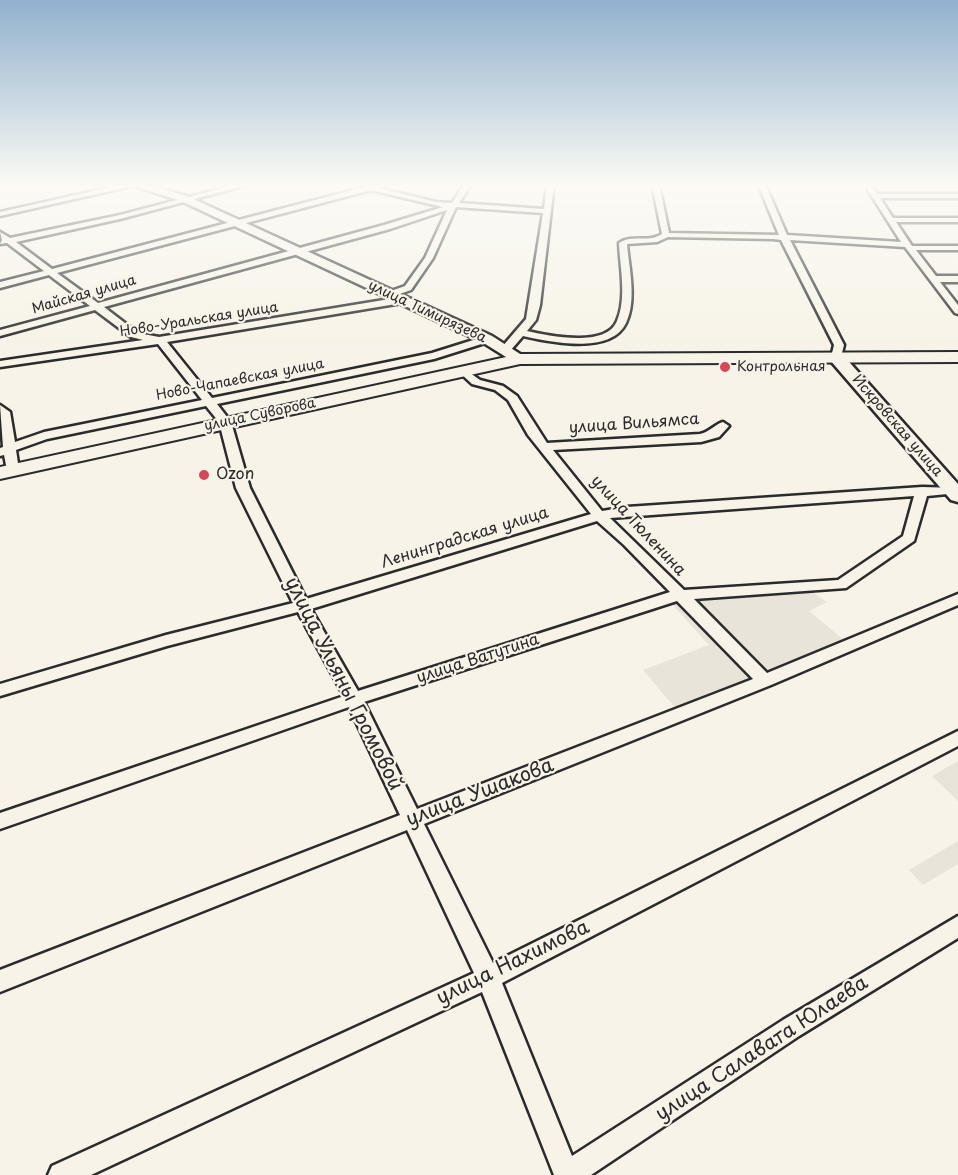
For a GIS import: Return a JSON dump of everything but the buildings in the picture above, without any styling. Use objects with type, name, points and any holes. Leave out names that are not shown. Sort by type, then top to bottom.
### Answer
[{"type":"main road","name":"улица Тимирязева","points":[[266,239],[487,339],[513,354]]},
{"type":"main road","name":"улица Суворова","points":[[7,472],[463,371],[513,354],[958,357]]},
{"type":"main road","name":"Искровская улица","points":[[836,357],[956,493]]},
{"type":"main road","points":[[941,475],[958,462]]},
{"type":"street","points":[[3,239],[135,335],[161,341],[225,422]]},
{"type":"street","points":[[0,285],[181,239]]},
{"type":"street","name":"Майская улица","points":[[0,333],[340,239]]},
{"type":"street","points":[[396,297],[408,288],[429,258],[438,239]]},
{"type":"street","points":[[513,354],[520,332],[531,320],[535,305],[543,239]]},
{"type":"street","points":[[520,332],[557,340],[606,337],[616,332],[622,321],[625,282],[623,243],[630,240],[659,239]]},
{"type":"street","points":[[785,239],[838,345],[836,357]]},
{"type":"street","points":[[796,239],[958,248]]},
{"type":"street","points":[[903,239],[958,311]]},
{"type":"street","points":[[933,279],[958,279]]},
{"type":"street","name":"Ново-Уральская улица","points":[[0,364],[161,341],[396,297]]},
{"type":"street","name":"Ново-Чапаевская улица","points":[[5,451],[44,436],[434,356],[487,339]]},
{"type":"street","name":"улица Тюленина","points":[[463,371],[476,382],[499,388],[513,398],[544,447],[599,516],[629,542],[678,595],[765,681]]},
{"type":"street","points":[[0,408],[4,412],[7,472]]},
{"type":"street","name":"улица Ульяны Громовой","points":[[225,422],[243,488],[302,606],[354,699],[488,978],[567,1175]]},
{"type":"street","name":"улица Вильямса","points":[[544,447],[701,438],[715,434],[723,426]]},
{"type":"street","name":"Ленинградская улица","points":[[0,690],[166,641],[302,606],[599,516],[627,512],[922,491],[956,493]]},
{"type":"street","name":"улица Ватутина","points":[[0,821],[354,699],[678,595],[841,585],[909,538],[922,491]]},
{"type":"street","name":"улица Ушакова","points":[[0,981],[765,681],[958,598]]},
{"type":"street","name":"улица Нахимова","points":[[62,1175],[488,978],[958,738]]},
{"type":"street","name":"улица Салавата Юлаева","points":[[567,1175],[790,1028],[958,926]]},
{"type":"shaded area","points":[[811,591],[827,602],[809,611],[844,640],[676,709],[643,670],[709,645],[670,602],[681,598]]},
{"type":"shaded area","points":[[958,761],[958,801],[932,776]]},
{"type":"shaded area","points":[[958,841],[958,864],[923,885],[909,870]]},
{"type":"place","name":"Контрольная","points":[[725,367]]},
{"type":"place","name":"Ozon","points":[[204,475]]}]
